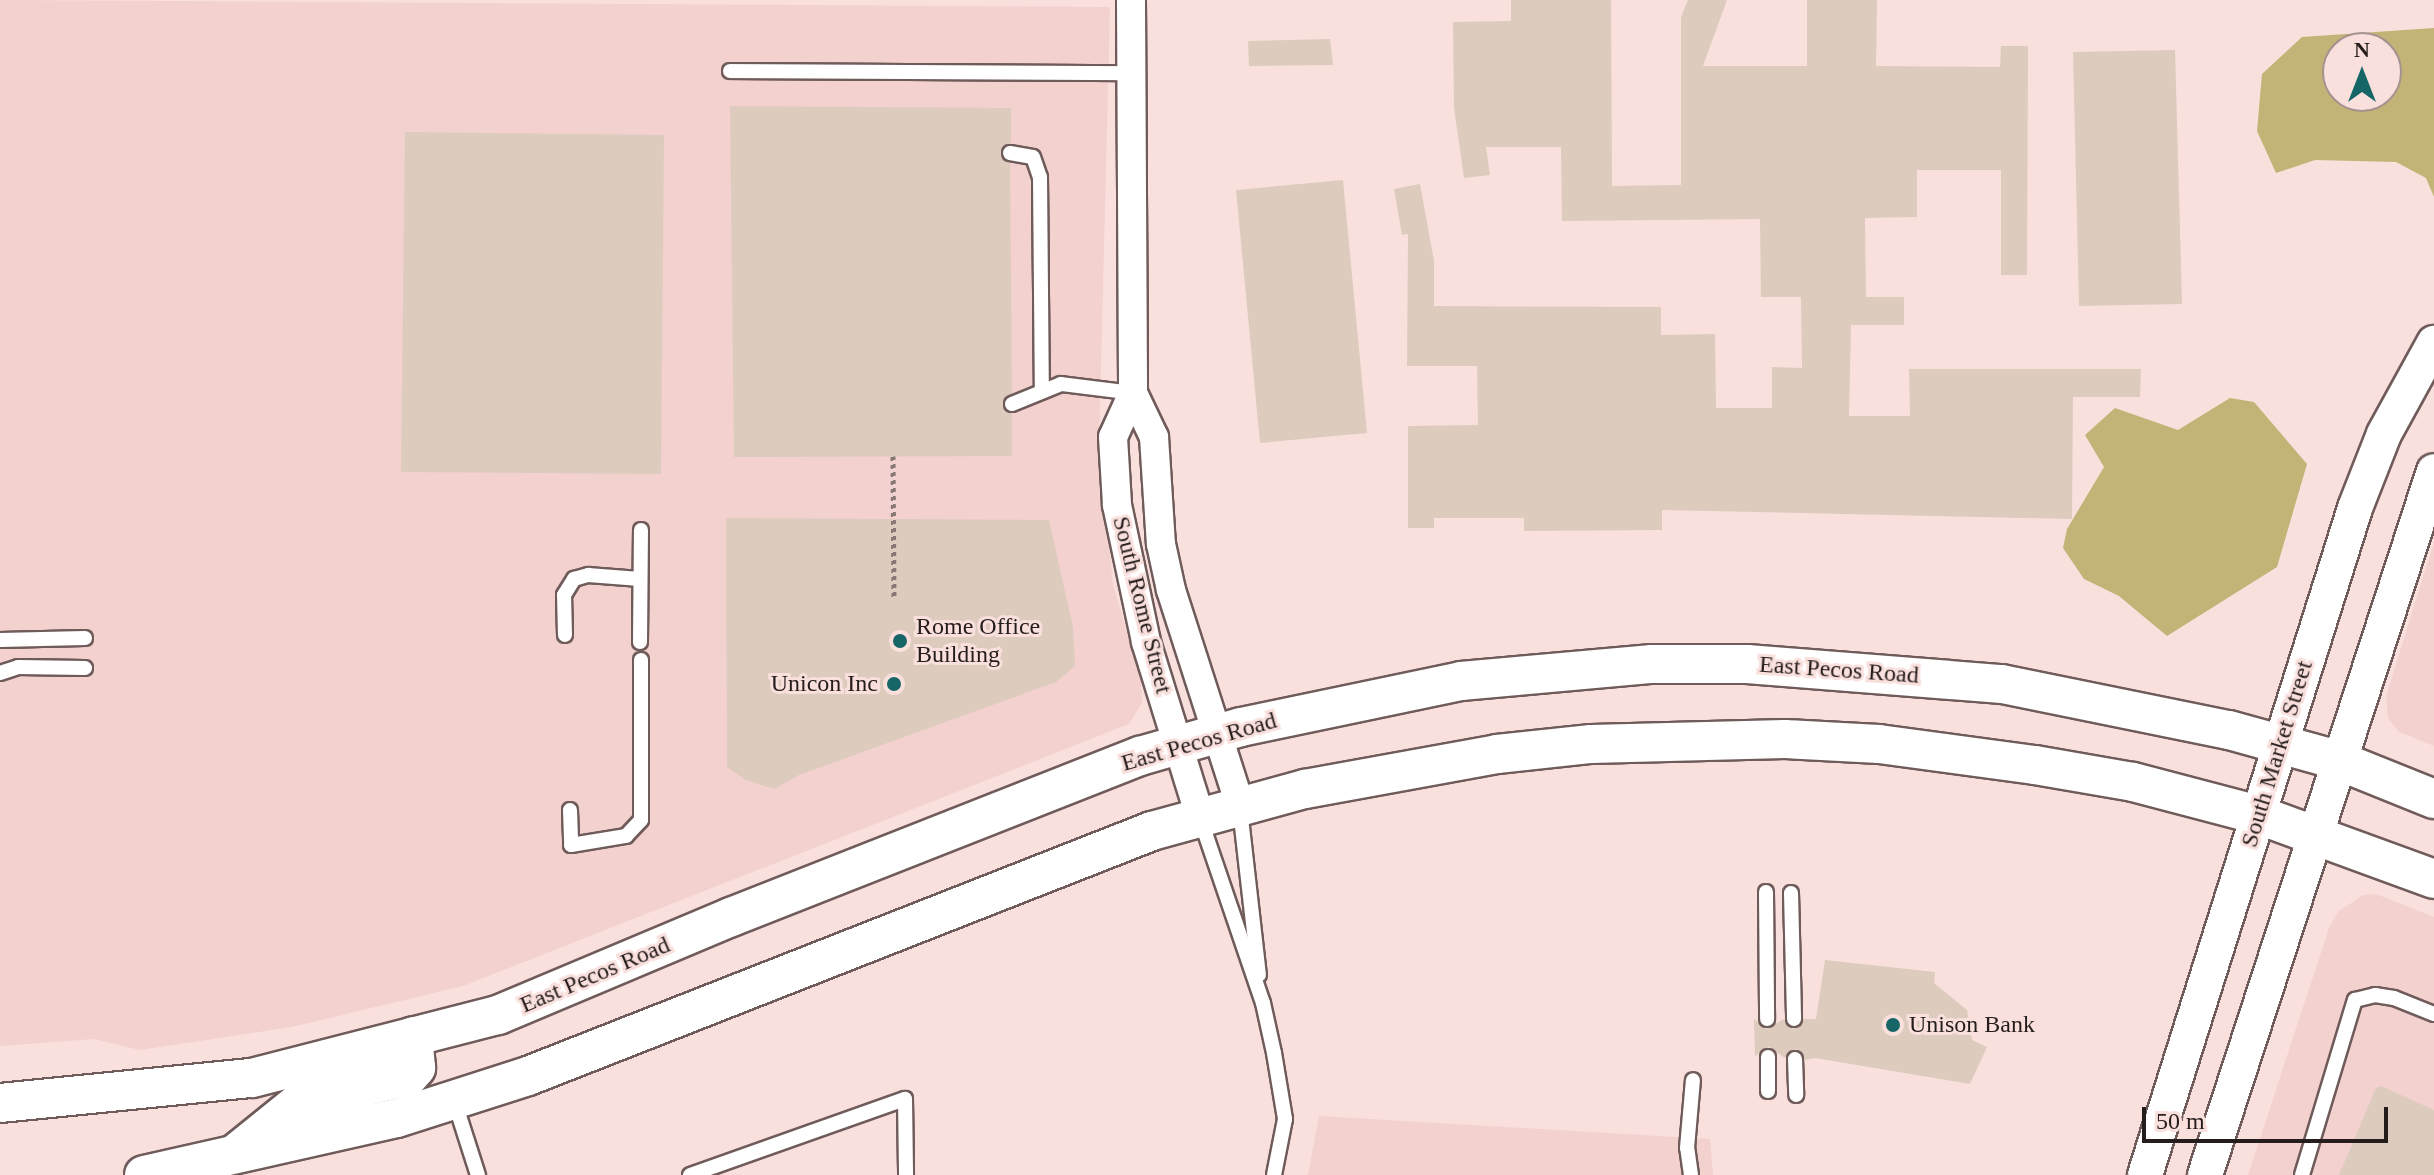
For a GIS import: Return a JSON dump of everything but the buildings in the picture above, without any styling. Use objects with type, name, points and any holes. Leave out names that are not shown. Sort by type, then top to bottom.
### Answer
[{"type":"main road","name":"East Pecos Road","points":[[0,1103],[252,1078],[498,1015],[577,985],[731,917],[1179,744],[1461,681],[1652,664],[1731,664],[1840,668],[2002,684],[2282,744],[2337,760],[2434,799]]},
{"type":"main road","points":[[144,1175],[228,1159],[454,1100],[528,1076],[841,951],[1200,816],[1405,768],[1497,754],[1605,743],[1785,739],[1879,744],[2133,782],[2314,832],[2434,879]]},
{"type":"main road","points":[[228,1159],[298,1103],[409,1076],[416,1068],[413,1036]]},
{"type":"street","name":"South Rome Street","points":[[1131,0],[1133,393],[1113,437],[1117,505],[1146,642],[1200,816]]},
{"type":"street","name":"South Market Street","points":[[2145,1175],[2355,508],[2384,434],[2434,343]]},
{"type":"street","name":"South Rome Street","points":[[1133,393],[1154,437],[1161,544],[1171,590],[1240,805]]},
{"type":"street","points":[[2205,1175],[2337,760],[2434,471]]},
{"type":"lane","points":[[730,71],[1131,73]]},
{"type":"lane","points":[[1010,153],[1033,157],[1040,177],[1042,391]]},
{"type":"lane","points":[[1012,404],[1061,384],[1133,393]]},
{"type":"lane","points":[[640,642],[641,530]]},
{"type":"lane","points":[[565,635],[564,595],[574,579],[610,575],[640,579]]},
{"type":"lane","points":[[0,640],[85,638]]},
{"type":"lane","points":[[570,810],[571,845],[626,836],[641,820],[641,660]]},
{"type":"lane","points":[[0,673],[18,667],[85,668]]},
{"type":"lane","points":[[1240,805],[1263,1003],[1285,1119],[1274,1175]]},
{"type":"lane","points":[[1200,816],[1263,1003]]},
{"type":"lane","points":[[1766,892],[1767,1019]]},
{"type":"lane","points":[[1791,893],[1794,1019]]},
{"type":"lane","points":[[2302,1175],[2355,1000],[2375,995],[2394,998],[2434,1014]]},
{"type":"lane","points":[[1768,1057],[1768,1091]]},
{"type":"lane","points":[[1795,1059],[1796,1095]]},
{"type":"lane","points":[[1691,1175],[1687,1148],[1693,1080]]},
{"type":"lane","points":[[690,1175],[905,1099],[906,1175]]},
{"type":"lane","points":[[454,1100],[478,1175]]},
{"type":"path","points":[[893,456],[894,597]]},
{"type":"shaded area","points":[[0,0],[1110,7],[1099,450],[1113,584],[1141,682],[1142,703],[1129,724],[463,986],[292,1027],[140,1050],[94,1039],[0,1046]]},
{"type":"shaded area","points":[[2434,28],[2434,197],[2426,178],[2396,162],[2315,160],[2276,173],[2257,131],[2262,74],[2302,37],[2322,36],[2322,112],[2402,112],[2402,32],[2375,32]]},
{"type":"shaded area","points":[[2230,398],[2254,402],[2307,464],[2277,567],[2167,636],[2119,596],[2084,579],[2063,548],[2067,529],[2104,467],[2085,435],[2115,408],[2178,430]]},
{"type":"shaded area","points":[[2434,542],[2434,746],[2399,732],[2388,718],[2386,696]]},
{"type":"shaded area","points":[[2376,894],[2434,917],[2434,1175],[2248,1175],[2329,928],[2338,912],[2363,895]]},
{"type":"shaded area","points":[[1319,1116],[1710,1139],[1713,1175],[1308,1175]]},
{"type":"place","name":"Rome Office Building","points":[[900,641]]},
{"type":"place","name":"Unicon Inc","points":[[894,684]]},
{"type":"place","name":"Unison Bank","points":[[1893,1025]]}]
